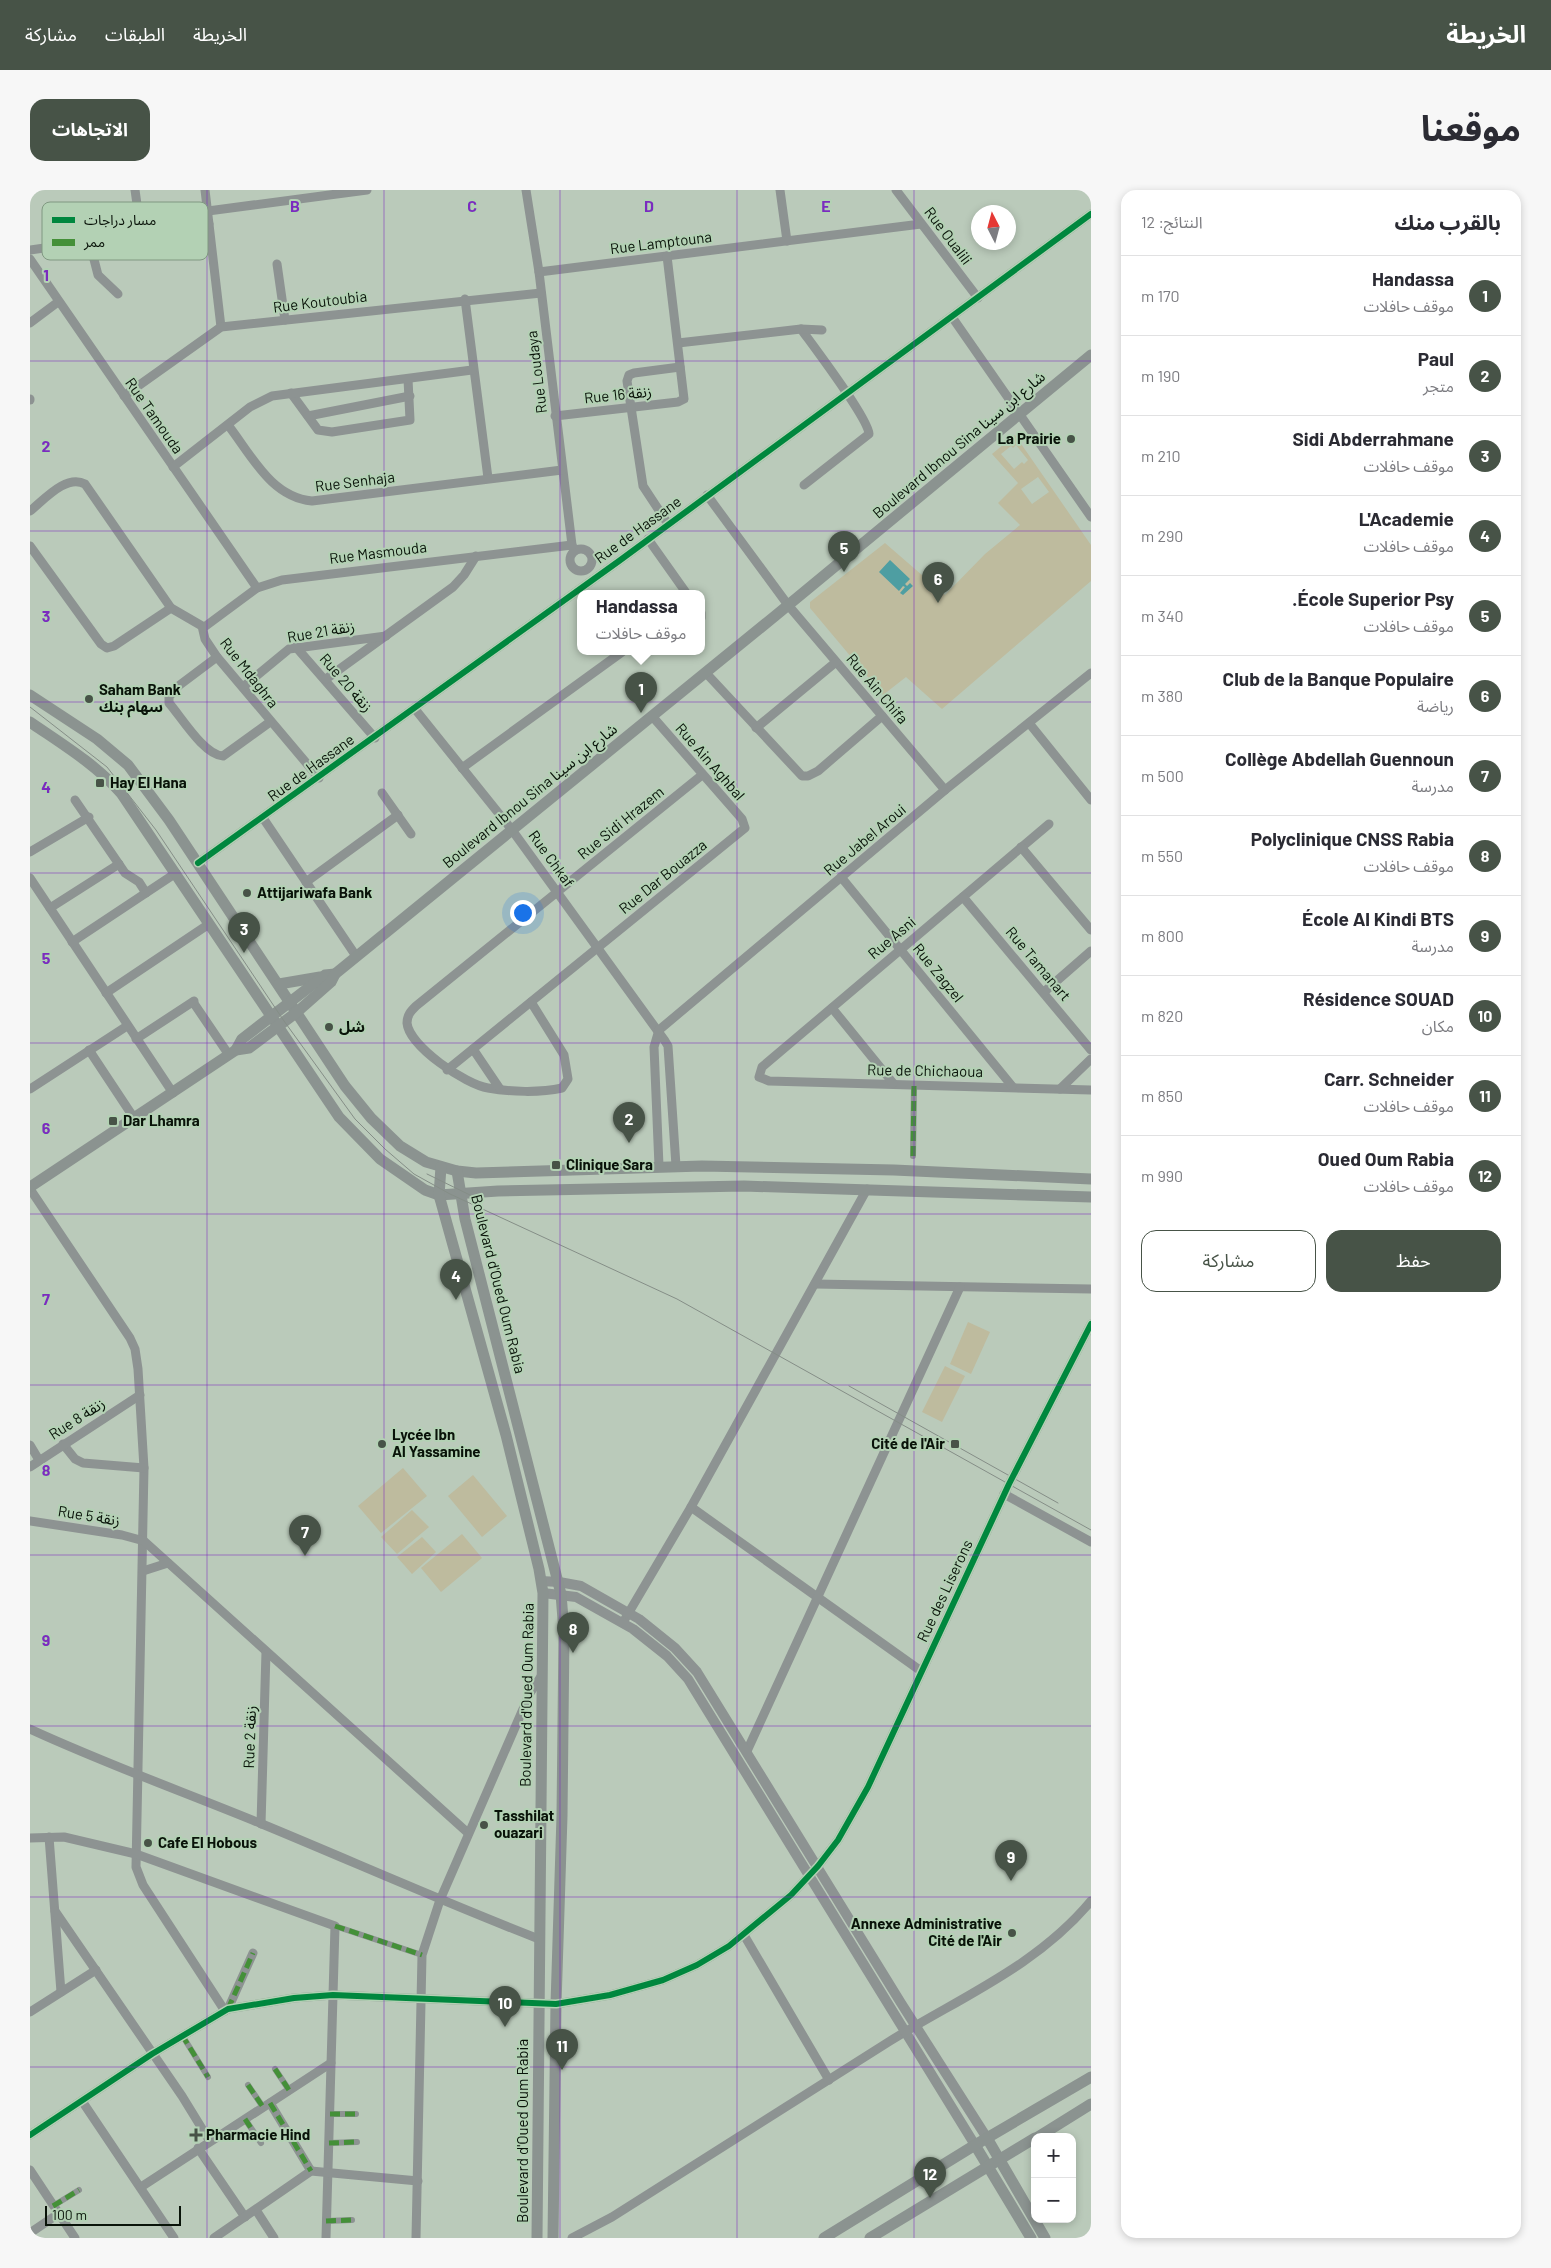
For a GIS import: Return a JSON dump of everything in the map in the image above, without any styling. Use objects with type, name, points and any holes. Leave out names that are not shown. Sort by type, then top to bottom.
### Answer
[{"type":"main road","name":"Boulevard Ibnou Sina شارع ابن سينا","points":[[30,1188],[233,1053],[249,1048],[275,1021],[331,982],[335,974],[356,956],[706,673],[1091,355]]},
{"type":"main road","points":[[31,697],[97,739],[128,765],[198,864],[345,1086],[371,1118],[400,1146],[426,1162],[457,1171],[483,1172],[676,1166],[894,1170],[1091,1179]]},
{"type":"main road","points":[[30,722],[103,773],[133,808],[208,924],[339,1117],[380,1159],[425,1190],[439,1195],[676,1186],[867,1189],[1091,1197]]},
{"type":"main road","name":"Boulevard Ibnou Sina شارع ابن سينا","points":[[294,1007],[322,977],[335,974]]},
{"type":"main road","points":[[279,984],[322,977]]},
{"type":"main road","name":"Boulevard d'Oued Oum Rabia","points":[[441,1167],[439,1195],[506,1435],[542,1581],[537,2238]]},
{"type":"main road","name":"Boulevard d'Oued Oum Rabia","points":[[457,1171],[459,1193],[562,1594],[564,1632],[562,1816],[556,2004],[553,2238]]},
{"type":"main road","points":[[824,2238],[975,2145],[1091,2077]]},
{"type":"main road","points":[[1044,2133],[1091,2104]]},
{"type":"main road","points":[[987,2138],[1045,2238]]},
{"type":"main road","points":[[870,2238],[1031,2141]]},
{"type":"main road","points":[[975,2145],[1031,2238]]},
{"type":"street","points":[[221,328],[208,211],[289,195],[367,190]]},
{"type":"street","name":"Rue Loudaya","points":[[526,190],[539,272],[555,416],[573,548]]},
{"type":"street","points":[[780,190],[787,241]]},
{"type":"street","name":"Rue Oualili","points":[[896,190],[978,298]]},
{"type":"street","name":"Rue de Hassane","points":[[577,590],[1091,214]]},
{"type":"street","name":"Rue Lamptouna","points":[[539,272],[921,224]]},
{"type":"street","points":[[667,256],[680,367],[629,376],[627,381],[643,486],[668,524]]},
{"type":"street","name":"Rue Tamouda","points":[[30,259],[257,588]]},
{"type":"street","points":[[94,260],[98,274],[118,294]]},
{"type":"street","points":[[277,264],[285,320]]},
{"type":"street","name":"Rue Koutoubia","points":[[124,396],[221,328],[541,293]]},
{"type":"street","points":[[465,300],[472,370],[488,478]]},
{"type":"street","points":[[30,323],[58,302]]},
{"type":"street","points":[[952,317],[1091,517]]},
{"type":"street","points":[[678,343],[801,329],[822,330]]},
{"type":"street","points":[[801,329],[847,394],[869,434],[804,485]]},
{"type":"street","name":"Rue 16 زنقة","points":[[555,416],[678,402],[684,399],[680,367]]},
{"type":"street","points":[[173,467],[262,400],[291,393],[472,370]]},
{"type":"street","points":[[291,393],[320,432],[410,420],[412,416],[408,379]]},
{"type":"street","points":[[308,416],[410,396]]},
{"type":"street","name":"Rue Senhaja","points":[[228,425],[272,484],[287,496],[299,500],[330,499],[562,470]]},
{"type":"street","points":[[30,511],[68,482],[78,481],[85,484],[170,608],[114,646],[107,648],[101,644],[30,546]]},
{"type":"street","name":"Rue Ain Chifa","points":[[707,495],[788,605],[945,790]]},
{"type":"street","points":[[648,539],[684,590]]},
{"type":"street","points":[[573,548],[584,549],[591,556],[592,561],[587,569],[577,570],[573,568],[570,559],[573,548]]},
{"type":"street","name":"Rue Masmouda","points":[[202,628],[257,588],[298,577],[476,556],[573,548]]},
{"type":"street","points":[[326,679],[453,587],[476,556]]},
{"type":"street","points":[[587,569],[594,578]]},
{"type":"street","name":"Rue de Hassane","points":[[198,864],[375,738],[483,657],[577,590]]},
{"type":"street","name":"Rue Mdaghra","points":[[170,608],[198,622],[202,628],[205,640],[217,657],[319,778]]},
{"type":"street","name":"Rue 21 زنقة","points":[[243,687],[278,656],[296,647],[386,636]]},
{"type":"street","name":"Rue 20 زنقة","points":[[296,647],[326,679],[375,738]]},
{"type":"street","points":[[462,768],[618,655]]},
{"type":"street","points":[[217,657],[177,687],[169,697],[169,703],[206,748],[217,756],[224,756],[270,722]]},
{"type":"street","points":[[756,728],[836,662]]},
{"type":"street","points":[[706,673],[797,773],[808,776],[818,771],[882,716]]},
{"type":"street","name":"Rue Jabel Aroui","points":[[659,1030],[945,790],[1090,675]]},
{"type":"street","name":"Rue Chkaf","points":[[415,709],[512,830],[659,1030],[668,1046],[676,1166]]},
{"type":"street","name":"Rue Ain Aghbal","points":[[652,716],[742,819],[745,828]]},
{"type":"street","points":[[1029,723],[1091,800]]},
{"type":"street","name":"Rue Sidi Hrazem","points":[[447,1070],[410,1031],[407,1022],[410,1012],[702,775]]},
{"type":"street","points":[[382,793],[411,834]]},
{"type":"street","points":[[75,800],[89,817],[125,873],[139,882],[146,893]]},
{"type":"street","points":[[306,882],[398,815]]},
{"type":"street","points":[[30,852],[89,817]]},
{"type":"street","points":[[263,818],[356,956]]},
{"type":"street","name":"Rue Asni","points":[[759,1077],[762,1067],[1049,824]]},
{"type":"street","name":"Rue Dar Bouazza","points":[[447,1070],[745,828]]},
{"type":"street","points":[[1021,847],[1091,930]]},
{"type":"street","points":[[50,908],[119,864]]},
{"type":"street","points":[[72,942],[176,873]]},
{"type":"street","name":"Rue Zagzel","points":[[841,877],[1012,1086]]},
{"type":"street","points":[[31,884],[50,908],[172,1093]]},
{"type":"street","name":"Rue Tamanart","points":[[962,897],[1091,1050]]},
{"type":"street","points":[[106,993],[208,924]]},
{"type":"street","points":[[1044,992],[1091,951]]},
{"type":"street","points":[[136,1039],[194,1001],[233,1053]]},
{"type":"street","points":[[447,1070],[469,1082],[488,1088],[558,1088],[566,1083],[567,1064],[564,1055],[531,1002]]},
{"type":"street","points":[[832,1008],[893,1083]]},
{"type":"street","points":[[30,1089],[127,1026]]},
{"type":"street","points":[[659,1030],[654,1047],[659,1166]]},
{"type":"street","points":[[473,1049],[500,1089]]},
{"type":"street","points":[[89,1050],[134,1118]]},
{"type":"street","points":[[1060,1089],[1091,1059]]},
{"type":"street","name":"Rue de Chichaoua","points":[[759,1077],[769,1081],[1012,1086],[1091,1090]]},
{"type":"street","points":[[913,1156],[914,1085]]},
{"type":"street","points":[[30,1188],[130,1338],[137,1357],[144,1468],[144,1541],[136,1867],[143,1885],[226,2010]]},
{"type":"street","points":[[623,1623],[691,1507],[867,1189]]},
{"type":"street","points":[[815,1284],[1091,1289]]},
{"type":"street","points":[[747,1751],[960,1287]]},
{"type":"street","name":"Rue des Liserons","points":[[226,2010],[294,1998],[333,1995],[556,2004],[610,1995],[663,1980],[713,1956],[744,1935],[810,1876],[847,1826],[868,1787],[1004,1494],[1091,1324]]},
{"type":"street","name":"Rue 8 زنقة","points":[[30,1467],[140,1395]]},
{"type":"street","points":[[63,1444],[75,1459],[83,1463],[144,1468]]},
{"type":"street","points":[[30,1445],[39,1460]]},
{"type":"street","points":[[1004,1494],[1091,1542]]},
{"type":"street","points":[[691,1507],[921,1671]]},
{"type":"street","name":"Rue 5 زنقة","points":[[30,1521],[122,1535],[144,1541]]},
{"type":"street","points":[[144,1541],[468,1833]]},
{"type":"street","points":[[143,1571],[168,1563]]},
{"type":"street","points":[[542,1581],[581,1586],[628,1613],[662,1636],[686,1659],[707,1685],[915,2026],[987,2138]]},
{"type":"street","points":[[543,1594],[576,1596],[623,1623],[667,1656],[697,1692],[975,2145]]},
{"type":"street","name":"Rue 2 زنقة","points":[[261,1824],[266,1652]]},
{"type":"street","points":[[416,2238],[422,1955],[440,1900],[468,1833],[530,1693],[542,1676]]},
{"type":"street","points":[[30,1729],[137,1775],[539,1939]]},
{"type":"street","points":[[49,1837],[61,1992]]},
{"type":"street","points":[[30,1838],[49,1837],[88,1842],[136,1854],[335,1926],[422,1955]]},
{"type":"street","points":[[572,2238],[612,2217],[915,2026],[1009,1973],[1052,1942],[1091,1901]]},
{"type":"street","points":[[55,1911],[210,2140]]},
{"type":"street","points":[[326,2238],[335,1926]]},
{"type":"street","points":[[744,1935],[829,2080]]},
{"type":"street","points":[[30,2135],[152,2054],[226,2010],[252,1953]]},
{"type":"street","points":[[30,2012],[96,1970]]},
{"type":"street","points":[[182,2035],[208,2077]]},
{"type":"street","points":[[141,2187],[330,2063]]},
{"type":"street","points":[[275,2069],[289,2090]]},
{"type":"street","points":[[248,2085],[266,2105],[311,2171]]},
{"type":"street","points":[[82,2102],[174,2238]]},
{"type":"street","points":[[330,2114],[356,2114]]},
{"type":"street","points":[[245,2119],[261,2143]]},
{"type":"street","points":[[329,2143],[357,2142]]},
{"type":"street","points":[[198,2148],[245,2217]]},
{"type":"street","points":[[30,2170],[75,2238]]},
{"type":"street","points":[[214,2238],[311,2171],[328,2171],[418,2181]]},
{"type":"street","points":[[30,2233],[79,2190]]},
{"type":"street","points":[[256,2210],[274,2238]]},
{"type":"street","points":[[326,2221],[352,2220]]},
{"type":"shaded area","points":[[1015,435],[1091,545],[1091,581],[942,709],[906,677],[883,695],[810,608],[810,602],[885,543],[945,595],[985,554],[1020,525],[998,503],[1018,483],[992,454]],"holes":[[[1016,445],[1028,460],[1024,464],[1022,462],[1014,469],[1001,454],[1011,446],[1013,448]],[[1038,477],[1049,492],[1032,504],[1021,489]]]},
{"type":"shaded area","points":[[968,1322],[990,1332],[971,1374],[950,1364]]},
{"type":"shaded area","points":[[945,1366],[965,1376],[942,1422],[922,1412]]},
{"type":"shaded area","points":[[403,1468],[427,1496],[381,1533],[358,1506]]},
{"type":"shaded area","points":[[473,1475],[507,1516],[482,1537],[448,1496]]},
{"type":"shaded area","points":[[412,1510],[429,1527],[397,1554],[381,1537]]},
{"type":"shaded area","points":[[462,1534],[482,1558],[441,1592],[421,1568]]},
{"type":"shaded area","points":[[422,1537],[436,1552],[412,1574],[397,1557]]},
{"type":"water","points":[[890,560],[910,579],[905,584],[907,586],[910,583],[913,586],[903,595],[900,593],[905,587],[903,586],[899,591],[879,572]]},
{"type":"tram line","points":[[30,707],[107,767],[156,830],[284,1021],[355,1119],[414,1174],[450,1194],[677,1299],[1091,1530]]},
{"type":"tram line","points":[[427,1174],[472,1196]]},
{"type":"tram line","points":[[849,1386],[1058,1503]]},
{"type":"marked path","points":[[913,1156],[914,1085]]},
{"type":"marked path","points":[[335,1926],[422,1955]]},
{"type":"marked path","points":[[228,2009],[253,1953]]},
{"type":"marked path","points":[[182,2035],[208,2077]]},
{"type":"marked path","points":[[275,2069],[289,2090]]},
{"type":"marked path","points":[[248,2085],[263,2107]]},
{"type":"marked path","points":[[270,2103],[311,2171]]},
{"type":"marked path","points":[[330,2114],[356,2114]]},
{"type":"marked path","points":[[245,2119],[261,2143]]},
{"type":"marked path","points":[[329,2143],[357,2142]]},
{"type":"marked path","points":[[53,2206],[79,2190]]},
{"type":"marked path","points":[[326,2221],[352,2220]]},
{"type":"cycle path","points":[[579,590],[1091,214]]},
{"type":"cycle path","points":[[198,863],[577,591]]},
{"type":"cycle path","points":[[30,2135],[152,2054],[228,2009],[294,1998],[333,1995],[556,2004],[610,1995],[663,1980],[697,1965],[729,1946],[791,1895],[818,1866],[838,1840],[868,1787],[1009,1484],[1091,1324]]},
{"type":"place","name":"La Prairie","points":[[1071,439]]},
{"type":"place","name":"École Superior Psy.","points":[[844,572]]},
{"type":"place","name":"Club de la Banque Populaire","points":[[938,603]]},
{"type":"place","name":"Saham Bank سهام بنك","points":[[89,699]]},
{"type":"place","name":"Handassa","points":[[641,713]]},
{"type":"place","name":"Hay El Hana","points":[[100,783]]},
{"type":"place","name":"Attijariwafa Bank","points":[[247,893]]},
{"type":"place","name":"Sidi Abderrahmane","points":[[244,953]]},
{"type":"place","name":"شل","points":[[329,1027]]},
{"type":"place","name":"Dar Lhamra","points":[[113,1121]]},
{"type":"place","name":"Paul","points":[[629,1143]]},
{"type":"place","name":"Clinique Sara","points":[[556,1165]]},
{"type":"place","name":"L'Academie","points":[[456,1300]]},
{"type":"place","name":"Lycée Ibn Al Yassamine","points":[[382,1444]]},
{"type":"place","name":"Cité de l'Air","points":[[955,1444]]},
{"type":"place","name":"Collège Abdellah Guennoun","points":[[305,1556]]},
{"type":"place","name":"Polyclinique CNSS Rabia","points":[[573,1653]]},
{"type":"place","name":"Tasshilat ouazari","points":[[484,1825]]},
{"type":"place","name":"Cafe El Hobous","points":[[148,1843]]},
{"type":"place","name":"École Al Kindi BTS","points":[[1011,1881]]},
{"type":"place","name":"Annexe Administrative Cité de l'Air","points":[[1012,1933]]},
{"type":"place","name":"Résidence SOUAD","points":[[505,2027]]},
{"type":"place","name":"Carr. Schneider","points":[[562,2070]]},
{"type":"place","name":"Pharmacie Hind","points":[[196,2135]]},
{"type":"place","name":"Oued Oum Rabia","points":[[930,2198]]}]
